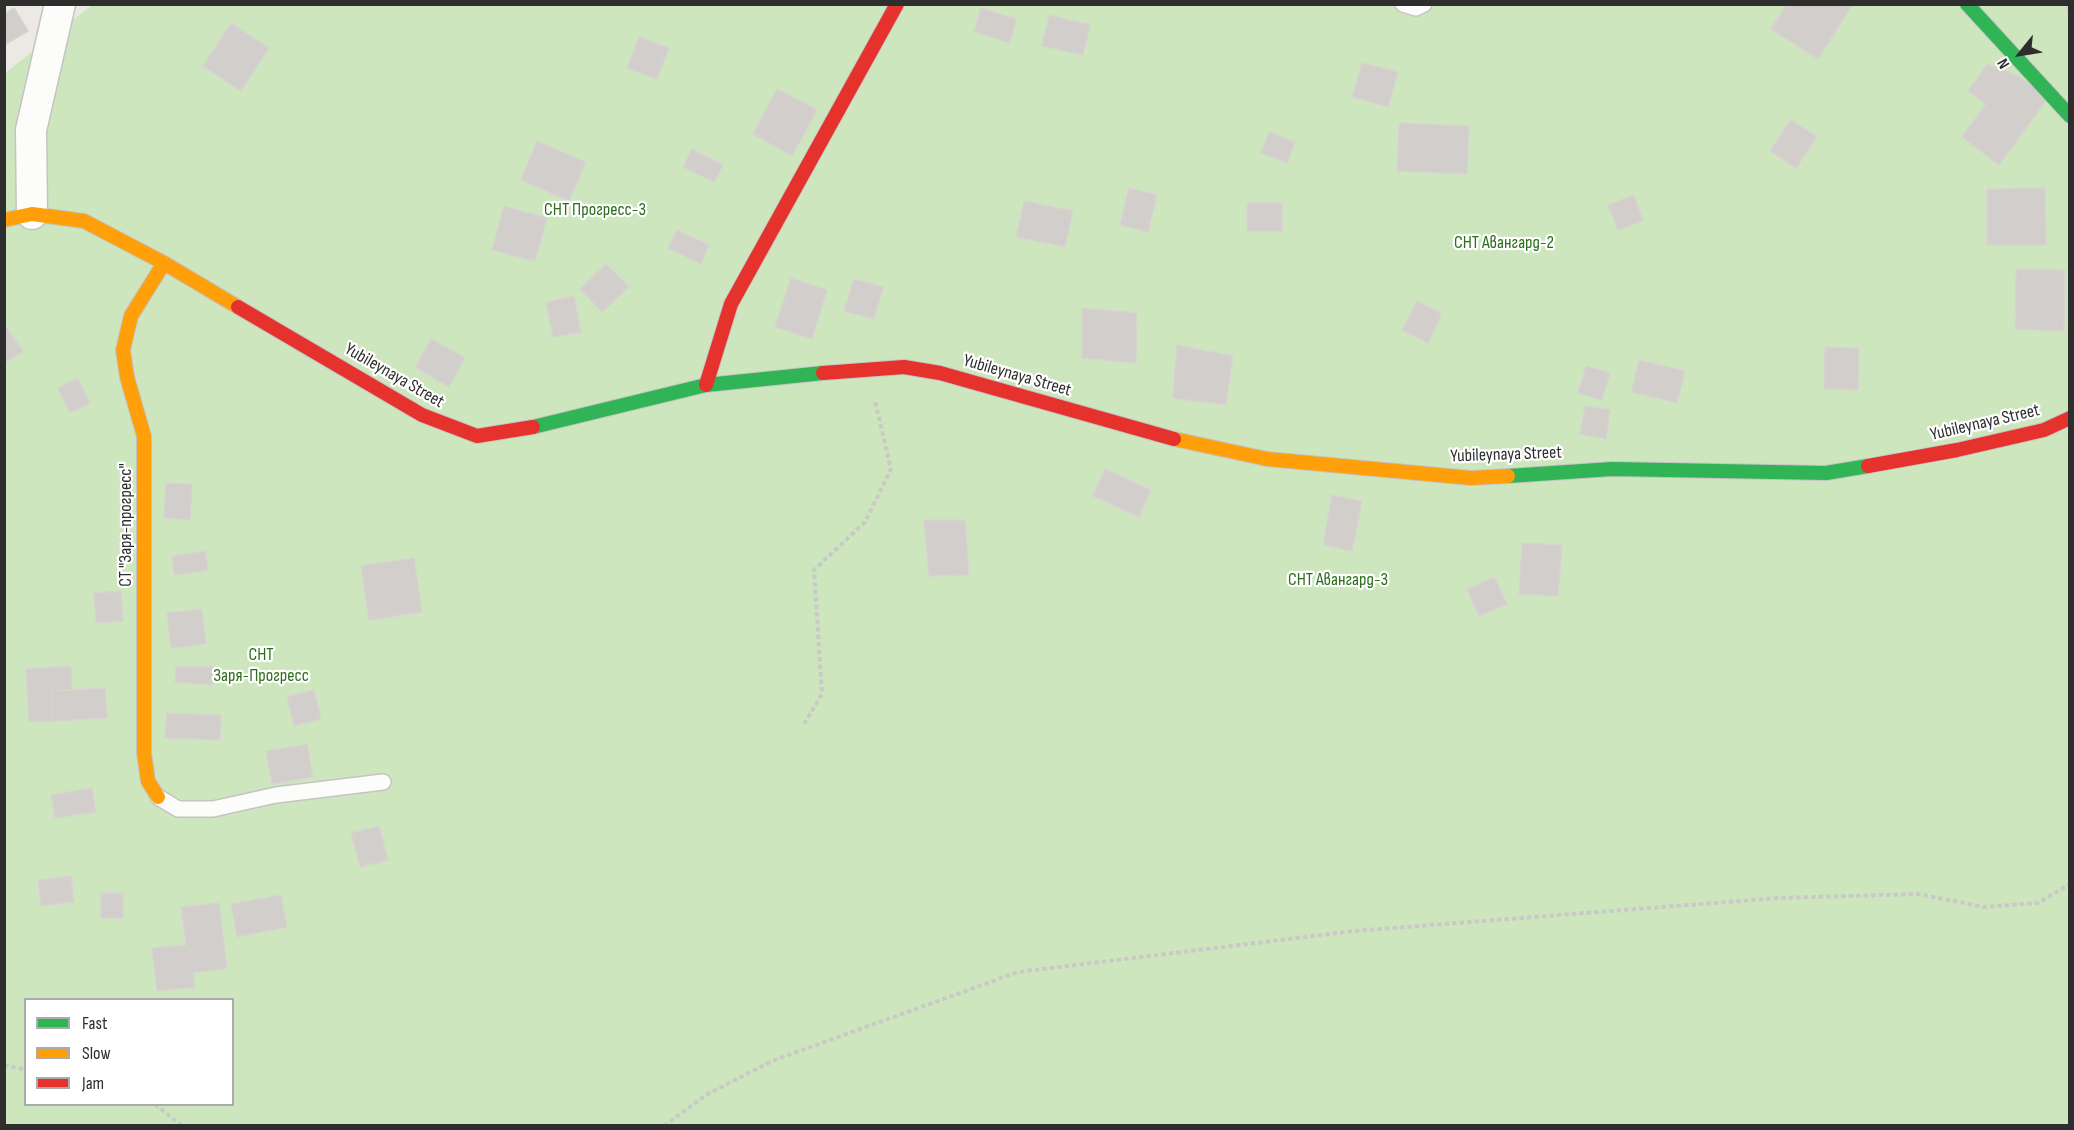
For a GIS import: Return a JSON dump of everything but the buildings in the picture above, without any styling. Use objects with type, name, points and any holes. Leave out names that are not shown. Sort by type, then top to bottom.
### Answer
[{"type":"street","points":[[18,217],[31,130],[60,4]]},
{"type":"street","points":[[706,385],[731,304],[897,4]]},
{"type":"street","points":[[1972,6],[2070,116]]},
{"type":"street","name":"Yubileynaya Street","points":[[18,217],[84,221],[164,263],[422,415],[477,436],[535,427],[706,385],[867,368],[904,367],[940,373],[1152,434],[1267,459],[1472,478],[1612,469],[1826,473],[1958,450],[2044,430],[2070,418]]},
{"type":"street","name":"СТ \"Заря-прогресс\"","points":[[158,797],[148,780],[144,753],[144,436],[127,377],[123,350],[130,316],[164,263]]},
{"type":"lane","points":[[1403,4],[1416,8],[1424,4]]},
{"type":"lane","points":[[158,797],[178,809],[213,808],[276,795],[383,782]]},
{"type":"path","points":[[804,724],[822,694],[814,570],[865,522],[891,469],[867,368]]},
{"type":"path","points":[[664,1125],[706,1095],[772,1061],[1018,972],[1354,931],[1778,898],[1918,894],[1984,907],[2038,903],[2070,884]]},
{"type":"path","points":[[4,1065],[24,1070]]},
{"type":"path","points":[[158,1106],[182,1125]]},
{"type":"green space","points":[[92,5],[2069,5],[2069,1125],[5,1126],[5,73]]},
{"type":"traffic: fast","points":[[1967,4],[2070,116]]},
{"type":"traffic: fast","points":[[533,427],[706,385],[823,373]]},
{"type":"traffic: fast","points":[[1508,476],[1612,469],[1826,473],[1868,466]]},
{"type":"traffic: slow","points":[[4,220],[32,214],[84,221],[164,263],[238,307]]},
{"type":"traffic: slow","points":[[158,797],[148,781],[144,753],[144,436],[127,377],[123,350],[131,316],[164,263]]},
{"type":"traffic: slow","points":[[1174,439],[1267,459],[1471,478],[1508,476]]},
{"type":"traffic: jam","points":[[706,385],[731,304],[897,4]]},
{"type":"traffic: jam","points":[[238,307],[422,415],[477,436],[533,427]]},
{"type":"traffic: jam","points":[[823,373],[904,367],[940,373],[1174,439]]},
{"type":"traffic: jam","points":[[1868,466],[1957,450],[2044,430],[2070,418]]},
{"type":"park label","name":"СНТ Прогресс-3","points":[[595,210]]},
{"type":"park label","name":"СНТ Авангард-2","points":[[1504,243]]},
{"type":"park label","name":"СНТ Авангард-3","points":[[1338,580]]},
{"type":"park label","name":"СНТ Заря-Прогресс","points":[[261,665]]}]
